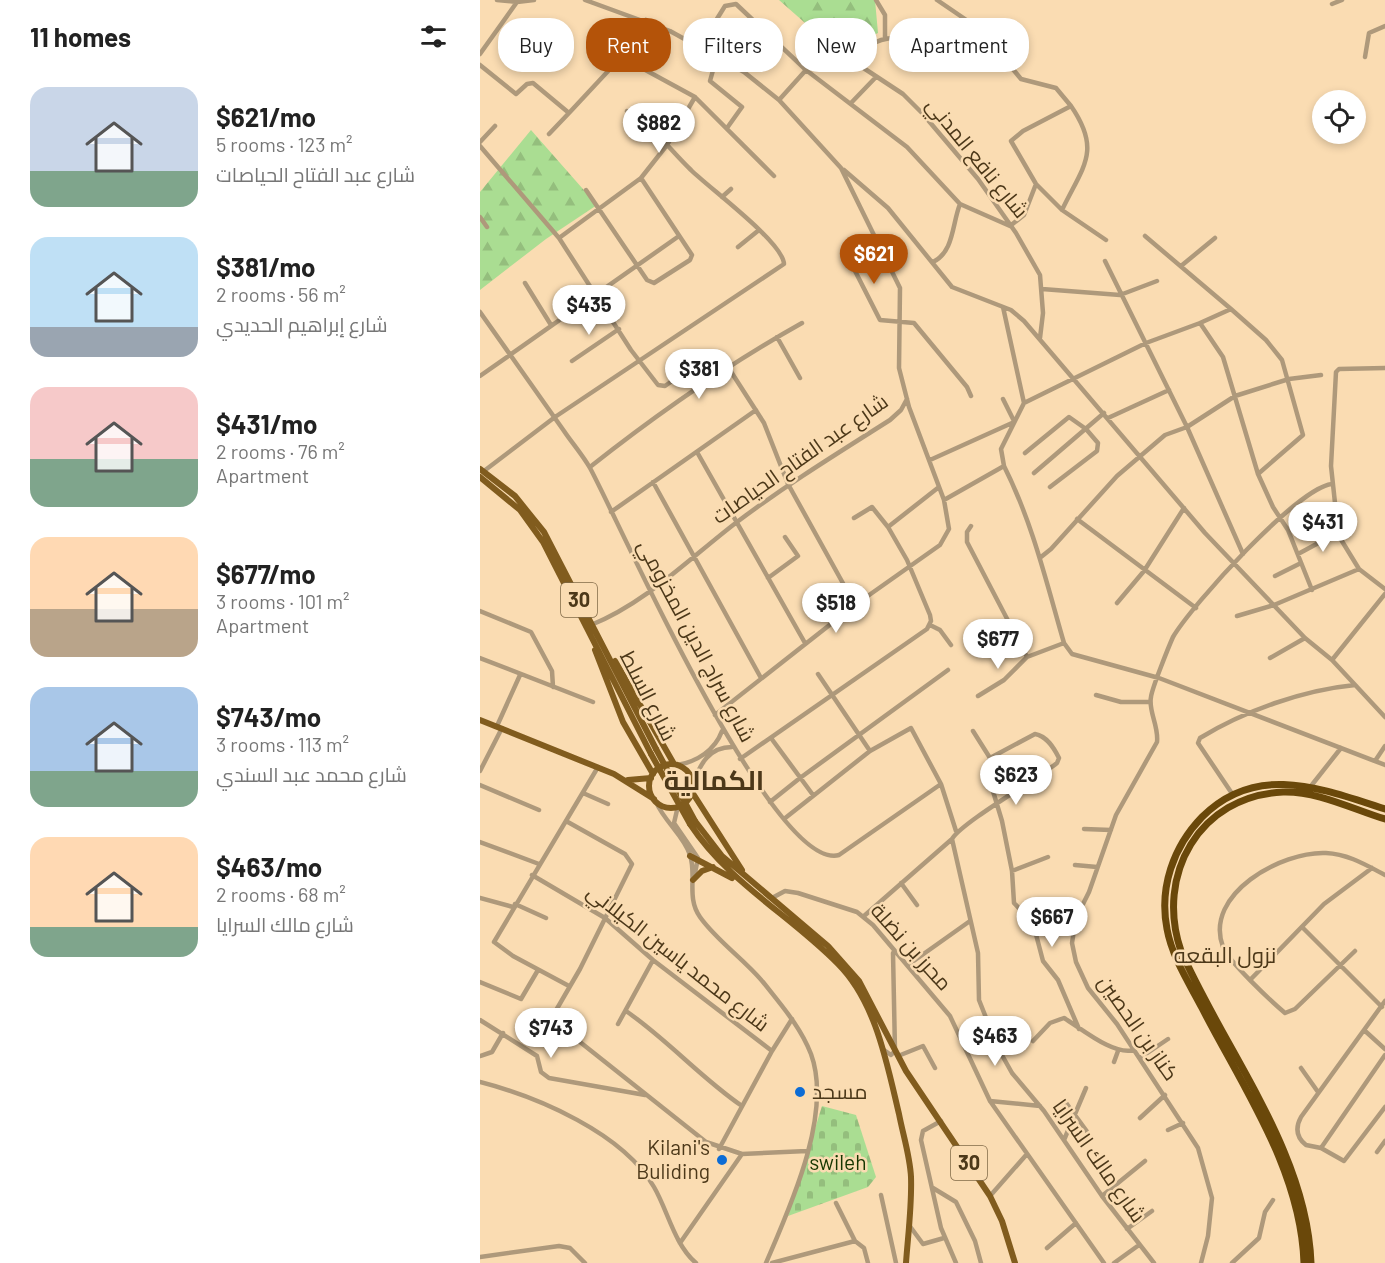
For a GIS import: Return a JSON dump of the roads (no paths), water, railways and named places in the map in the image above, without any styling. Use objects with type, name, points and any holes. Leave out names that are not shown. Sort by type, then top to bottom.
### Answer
[{"type":"highway","points":[[1304,1263],[1300,1227],[1284,1170],[1177,960],[1166,922],[1164,900],[1167,880],[1179,848],[1202,818],[1233,795],[1251,788],[1277,784],[1311,786],[1385,809]]},
{"type":"highway","points":[[1311,1263],[1305,1218],[1292,1173],[1268,1119],[1181,951],[1174,924],[1173,894],[1185,854],[1199,832],[1225,810],[1249,799],[1283,792],[1302,793],[1385,819]]},
{"type":"main road","name":"شارع السلط","points":[[481,472],[521,502],[544,532],[654,752]]},
{"type":"main road","name":"شارع السلط","points":[[481,472],[538,533],[592,641],[710,852],[744,887],[813,941],[849,976],[867,1007],[889,1075]]},
{"type":"main road","points":[[592,641],[613,698],[652,776],[649,787],[655,800]]},
{"type":"main road","points":[[480,720],[598,767],[624,780],[666,807],[678,806],[689,798],[692,792],[693,784],[689,774],[675,765],[622,673],[602,644]]},
{"type":"main road","points":[[624,780],[638,781],[652,776],[662,766],[675,765]]},
{"type":"main road","points":[[692,792],[747,878]]},
{"type":"main road","name":"شارع السلط","points":[[692,823],[722,856],[828,946],[852,972],[867,993],[906,1071]]},
{"type":"main road","points":[[690,856],[698,858],[744,887]]},
{"type":"main road","points":[[693,882],[702,871],[713,867]]},
{"type":"main road","points":[[889,1075],[894,1069],[906,1071]]},
{"type":"main road","name":"30","points":[[906,1071],[990,1196],[1002,1221],[1015,1263]]},
{"type":"main road","name":"30","points":[[889,1075],[909,1159],[909,1225],[906,1263]]},
{"type":"street","points":[[497,0],[518,2],[534,0]]},
{"type":"street","name":"شارع عبد الفتاح الحياصات","points":[[585,0],[639,18]]},
{"type":"street","points":[[876,0],[885,15],[885,38],[889,38]]},
{"type":"street","points":[[937,0],[981,30],[1021,79],[1056,88],[1071,106],[1087,132],[1086,161],[1062,210]]},
{"type":"street","points":[[1332,4],[1342,0]]},
{"type":"street","points":[[480,54],[518,2]]},
{"type":"street","points":[[718,18],[725,6],[733,3],[749,18]]},
{"type":"street","points":[[1365,57],[1370,33],[1385,26]]},
{"type":"street","name":"شارع نافع المدني","points":[[885,38],[868,46],[858,57],[862,67],[903,94],[922,114],[978,179],[1036,265],[1042,289],[1040,338]]},
{"type":"street","points":[[783,49],[795,60]]},
{"type":"street","points":[[480,65],[516,94],[529,83],[533,83],[569,113]]},
{"type":"street","points":[[549,134],[607,72]]},
{"type":"street","points":[[649,72],[695,97],[774,176]]},
{"type":"street","points":[[713,72],[710,81],[742,107],[727,128]]},
{"type":"street","name":"شارع عبد الفتاح الحياصات","points":[[744,72],[779,100],[841,168],[900,288],[898,358],[910,410],[944,500],[948,519],[947,536],[940,545],[910,568]]},
{"type":"street","points":[[779,100],[804,72]]},
{"type":"street","points":[[809,72],[917,156],[960,204],[1010,226],[1024,215],[1036,184]]},
{"type":"street","points":[[851,103],[876,77]]},
{"type":"street","points":[[559,238],[641,177],[667,145],[695,97]]},
{"type":"street","points":[[1071,106],[1012,140],[1036,184],[1062,210],[1106,240]]},
{"type":"street","points":[[481,472],[555,417],[782,266],[784,262],[782,256],[759,230],[667,145],[646,122],[627,111]]},
{"type":"street","points":[[495,126],[480,144],[559,238],[639,362],[661,387],[689,369]]},
{"type":"street","points":[[841,168],[888,208],[952,287],[1015,313],[1040,338],[1184,508],[1305,638],[1332,660],[1385,717]]},
{"type":"street","points":[[586,190],[649,282],[654,283],[690,260],[692,255],[641,177]]},
{"type":"street","points":[[854,197],[866,188]]},
{"type":"street","points":[[722,197],[731,189]]},
{"type":"street","points":[[933,262],[944,255],[948,247],[960,204]]},
{"type":"street","points":[[480,217],[488,227]]},
{"type":"street","points":[[738,247],[759,230]]},
{"type":"street","points":[[480,376],[679,236]]},
{"type":"street","points":[[1145,236],[1231,309],[1277,354],[1289,379],[1289,391],[1303,435],[1258,474]]},
{"type":"street","points":[[1180,267],[1215,238]]},
{"type":"street","points":[[880,250],[853,262],[852,267],[880,320],[914,323],[967,387],[970,396]]},
{"type":"street","points":[[1105,261],[1187,427],[1244,554]]},
{"type":"street","points":[[1042,289],[1120,294],[1157,281]]},
{"type":"street","points":[[525,284],[551,325]]},
{"type":"street","points":[[1003,307],[1024,403]]},
{"type":"street","points":[[1231,309],[1146,343],[1024,403],[1001,449],[1004,466],[1019,497],[1041,556],[1064,643],[1077,657],[1159,678],[1255,713],[1385,765]]},
{"type":"street","name":"شارع سراج الدين المخزومي","points":[[480,312],[590,467],[722,730],[740,759],[784,819],[827,856],[835,856],[941,784]]},
{"type":"street","points":[[590,467],[658,413],[802,322]]},
{"type":"street","points":[[1200,323],[1223,357],[1258,474],[1298,554],[1312,590]]},
{"type":"street","points":[[572,361],[619,329]]},
{"type":"street","points":[[777,337],[800,378]]},
{"type":"street","points":[[728,367],[756,410],[773,444],[788,483],[855,605]]},
{"type":"street","points":[[1335,503],[1332,484],[1335,372],[1340,369],[1385,368]]},
{"type":"street","points":[[1041,556],[1116,476],[1165,435],[1187,427],[1235,396],[1289,379],[1321,375]]},
{"type":"street","points":[[1034,473],[1086,429],[1106,416],[1169,390]]},
{"type":"street","name":"شارع عبد الفتاح الحياصات","points":[[591,625],[606,619],[651,589],[788,483],[890,420],[901,410],[907,399]]},
{"type":"street","points":[[1003,399],[1013,422]]},
{"type":"street","points":[[611,512],[756,410]]},
{"type":"street","points":[[890,420],[910,410]]},
{"type":"street","points":[[1025,453],[1067,418],[1074,419],[1098,443],[1098,449],[1050,487]]},
{"type":"street","points":[[930,460],[1013,422]]},
{"type":"street","points":[[697,452],[805,643]]},
{"type":"street","points":[[944,500],[1004,466]]},
{"type":"street","points":[[653,482],[761,678]]},
{"type":"street","points":[[1096,695],[1121,702],[1150,702],[1173,639],[1196,608],[1235,562],[1280,517],[1323,486],[1332,484]]},
{"type":"street","points":[[888,527],[939,488]]},
{"type":"street","points":[[740,759],[831,694],[927,630],[930,625],[930,615],[910,568],[888,527],[870,507],[854,518]]},
{"type":"street","points":[[1117,603],[1144,571],[1184,508]]},
{"type":"street","points":[[1336,513],[1337,533],[1359,569],[1385,588]]},
{"type":"street","points":[[1077,519],[1196,608]]},
{"type":"street","points":[[971,526],[967,532],[966,542],[1027,657]]},
{"type":"street","points":[[1298,554],[1337,533]]},
{"type":"street","points":[[768,578],[798,556],[785,537]]},
{"type":"street","points":[[1275,576],[1301,563]]},
{"type":"street","points":[[715,715],[855,605],[910,568]]},
{"type":"street","points":[[1237,616],[1274,605],[1359,569]]},
{"type":"street","points":[[1332,660],[1385,594]]},
{"type":"street","points":[[480,611],[531,632],[552,671],[553,687]]},
{"type":"street","points":[[930,625],[940,630],[951,645]]},
{"type":"street","points":[[1270,658],[1305,638]]},
{"type":"street","points":[[978,696],[1004,680],[1027,657],[1064,643]]},
{"type":"street","points":[[480,658],[593,702]]},
{"type":"street","points":[[770,802],[948,670]]},
{"type":"street","points":[[818,674],[870,751]]},
{"type":"street","points":[[480,771],[520,675]]},
{"type":"street","points":[[1233,795],[1203,752],[1199,741],[1255,713],[1322,690],[1355,685]]},
{"type":"street","name":"كناز بن الحصين","points":[[1150,702],[1158,730],[1157,742],[1128,790],[1073,930],[1076,962],[1088,988],[1140,1058],[1198,1148],[1212,1198],[1209,1227],[1201,1263]]},
{"type":"street","points":[[1379,708],[1385,703]]},
{"type":"street","points":[[784,819],[870,751],[910,728],[941,784],[956,831]]},
{"type":"street","points":[[693,784],[700,765],[717,742],[722,730]]},
{"type":"street","points":[[973,731],[990,758]]},
{"type":"street","points":[[864,916],[952,839],[956,831],[998,805],[1057,763],[1059,758],[1044,737],[1035,734],[990,758],[986,768],[998,805],[1012,871],[1014,903],[1034,923],[1043,961],[1058,980],[1079,1029]]},
{"type":"street","points":[[771,738],[813,795]]},
{"type":"street","points":[[1375,760],[1385,746]]},
{"type":"street","points":[[675,765],[694,762],[708,752],[721,747],[732,747]]},
{"type":"street","points":[[1311,786],[1341,748]]},
{"type":"street","points":[[569,986],[495,944],[498,933],[598,767]]},
{"type":"street","points":[[480,785],[539,810]]},
{"type":"street","points":[[583,793],[608,804]]},
{"type":"street","points":[[655,800],[690,856],[693,882]]},
{"type":"street","points":[[678,806],[674,823],[698,858],[692,899],[699,916],[751,968],[792,1019],[812,1056],[817,1084],[816,1115],[807,1151],[766,1263]]},
{"type":"street","points":[[566,821],[626,854],[632,861],[605,918],[551,1019],[693,1134],[719,1149],[742,1154],[807,1151]]},
{"type":"street","points":[[1084,829],[1111,830]]},
{"type":"street","name":"شارع مالك السرايا","points":[[952,839],[978,953],[979,1000],[988,1027],[1012,1073],[1040,1106],[1102,1196],[1154,1263]]},
{"type":"street","points":[[480,842],[539,864]]},
{"type":"street","points":[[1355,951],[1287,1014],[1225,952],[1219,930],[1224,911],[1244,885],[1275,864],[1306,854],[1343,855],[1385,875]]},
{"type":"street","points":[[1012,871],[1048,858]]},
{"type":"street","points":[[1075,864],[1097,867]]},
{"type":"street","points":[[1251,978],[1324,904],[1372,868]]},
{"type":"street","name":"شارع محمد ياسين الكيلاني","points":[[532,875],[605,918],[653,960],[772,1051]]},
{"type":"street","points":[[901,883],[917,905]]},
{"type":"street","name":"محرز بن نضلة","points":[[772,898],[781,892],[791,891],[864,916],[893,953],[908,965],[950,1016],[990,1101],[1104,1263]]},
{"type":"street","points":[[480,898],[514,906],[546,918]]},
{"type":"street","points":[[908,965],[970,921]]},
{"type":"street","points":[[1302,927],[1382,1007]]},
{"type":"street","points":[[893,953],[896,1054]]},
{"type":"street","points":[[618,1024],[653,960]]},
{"type":"street","points":[[480,982],[521,999],[538,970]]},
{"type":"street","points":[[1385,1001],[1318,1092],[1296,1128],[1302,1142],[1321,1148],[1344,1161],[1385,1107]]},
{"type":"street","points":[[626,1011],[672,1046],[711,1083],[742,1106]]},
{"type":"street","points":[[1033,1041],[1056,1019],[1064,1018],[1118,1051],[1134,1050]]},
{"type":"street","points":[[719,1149],[792,1019]]},
{"type":"street","points":[[480,1020],[537,1056],[541,1072],[549,1077],[647,1096]]},
{"type":"street","points":[[1364,1030],[1385,1049]]},
{"type":"street","points":[[480,1056],[492,1052],[503,1033]]},
{"type":"street","points":[[1140,1058],[1168,1039]]},
{"type":"street","points":[[879,1043],[889,1055],[924,1046],[935,1068]]},
{"type":"street","points":[[1114,1062],[1118,1051]]},
{"type":"street","points":[[1321,1148],[1385,1054]]},
{"type":"street","points":[[1301,1068],[1318,1092]]},
{"type":"street","points":[[480,1082],[576,1119],[612,1140],[650,1181],[680,1243],[696,1263]]},
{"type":"street","points":[[1064,1140],[1086,1088]]},
{"type":"street","points":[[1140,1118],[1165,1095]]},
{"type":"street","points":[[1065,1100],[1091,1137]]},
{"type":"street","points":[[990,1101],[1040,1106]]},
{"type":"street","points":[[941,1120],[922,1135],[944,1238],[956,1263]]},
{"type":"street","points":[[1168,1130],[1184,1123]]},
{"type":"street","points":[[1377,1152],[1385,1141]]},
{"type":"street","points":[[680,1243],[742,1154]]},
{"type":"street","points":[[990,1196],[1027,1154]]},
{"type":"street","points":[[1102,1196],[1145,1161]]},
{"type":"street","points":[[933,1188],[957,1202],[975,1242],[981,1263]]},
{"type":"street","points":[[881,1195],[896,1263]]},
{"type":"street","points":[[1232,1263],[1259,1238],[1265,1212],[1273,1200]]},
{"type":"street","points":[[836,1203],[855,1241],[864,1248],[868,1263]]},
{"type":"street","points":[[1127,1229],[1152,1211]]},
{"type":"street","points":[[1047,1248],[1076,1223]]},
{"type":"street","points":[[909,1225],[924,1245],[944,1238]]},
{"type":"street","points":[[772,1263],[855,1241]]},
{"type":"street","points":[[1114,1263],[1139,1245]]},
{"type":"street","points":[[480,1257],[559,1246],[576,1252],[585,1263]]},
{"type":"place","name":"مسجد","points":[[800,1092]]},
{"type":"place","name":"Kilani's Buliding","points":[[722,1160]]},
{"type":"district","name":"الكمالية","points":[[714,781]]},
{"type":"district","name":"نزول البقعه","points":[[1225,955]]},
{"type":"park label","name":"swileh","points":[[838,1163]]}]
